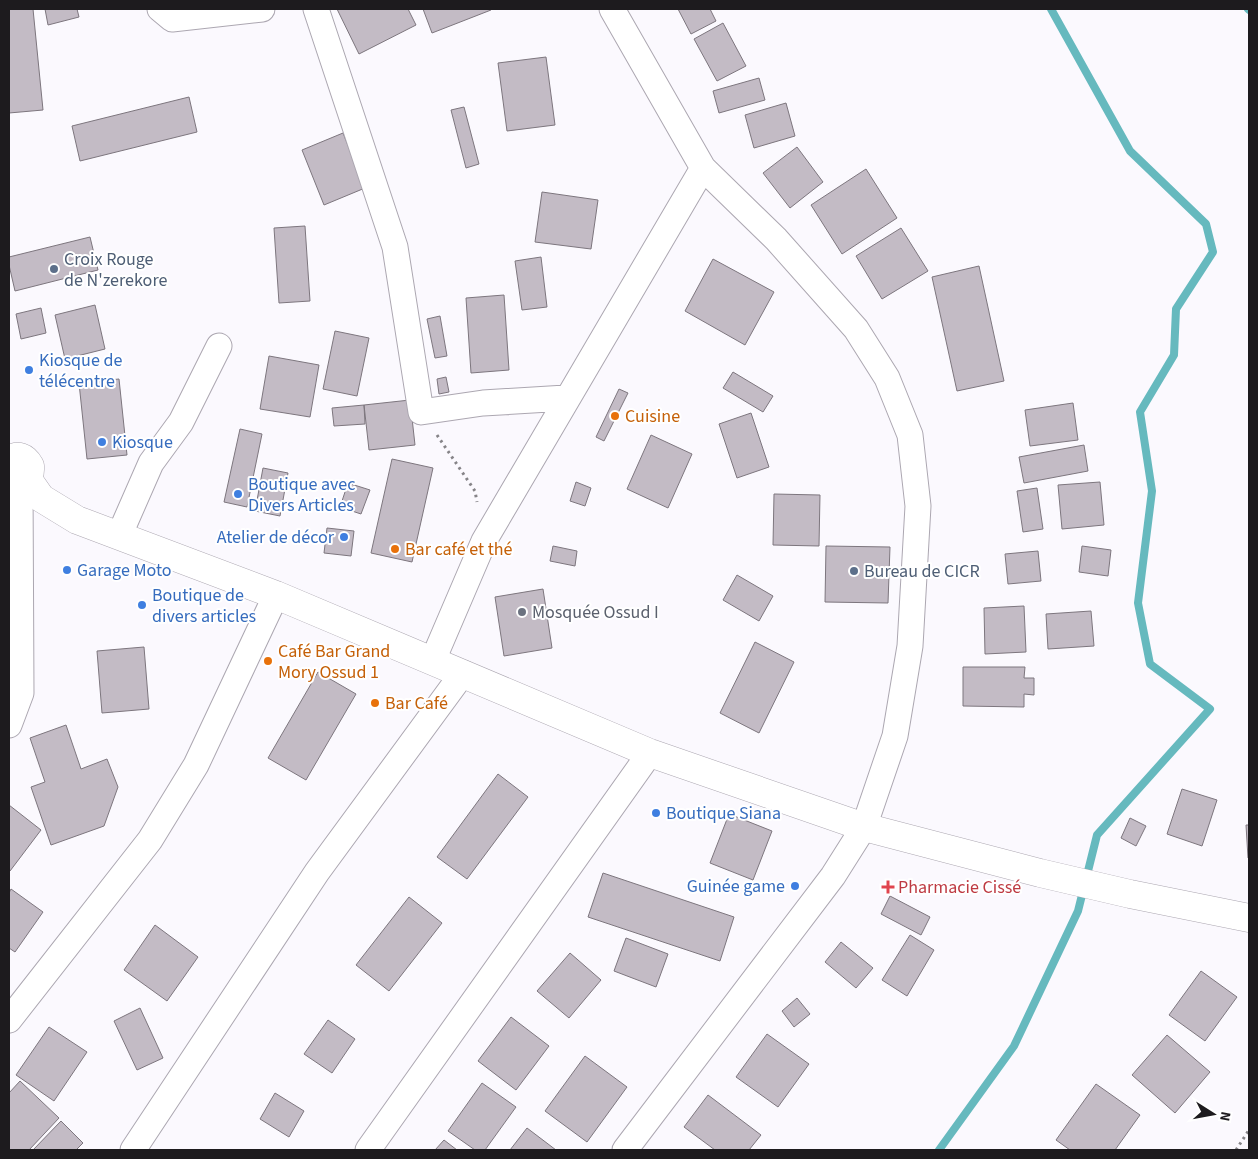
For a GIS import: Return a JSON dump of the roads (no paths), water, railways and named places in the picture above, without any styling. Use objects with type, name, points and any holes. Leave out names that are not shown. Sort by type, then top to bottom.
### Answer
[{"type":"street","points":[[160,9],[172,19],[262,9]]},
{"type":"street","points":[[316,9],[395,247],[421,412],[483,403],[566,398]]},
{"type":"street","points":[[612,9],[703,168],[776,239],[856,329],[886,378],[910,435],[918,506],[910,646],[895,736],[864,827],[834,876],[625,1150]]},
{"type":"street","points":[[434,660],[484,541],[566,398],[703,168]]},
{"type":"street","points":[[119,536],[151,464],[181,422],[219,346]]},
{"type":"street","points":[[14,467],[41,498],[77,520],[276,595],[434,660],[650,753],[864,827],[1040,873],[1130,894],[1249,918]]},
{"type":"street","points":[[9,725],[21,693],[14,467]]},
{"type":"street","points":[[9,1020],[150,840],[196,765],[276,595]]},
{"type":"street","points":[[133,1150],[317,872],[463,673]]},
{"type":"street","points":[[368,1150],[650,753]]},
{"type":"waterway","points":[[939,1150],[1014,1046],[1078,911],[1097,835],[1210,709],[1150,664],[1138,603],[1152,491],[1140,412],[1174,355],[1176,309],[1213,252],[1206,224],[1130,151],[1051,9]]},
{"type":"place","name":"Croix Rouge de N'zerekore","points":[[54,269]]},
{"type":"place","name":"Kiosque de télécentre","points":[[29,370]]},
{"type":"place","name":"Cuisine","points":[[615,416]]},
{"type":"place","name":"Kiosque","points":[[102,442]]},
{"type":"place","name":"Boutique avec Divers Articles","points":[[238,494]]},
{"type":"place","name":"Atelier de décor","points":[[344,537]]},
{"type":"place","name":"Bar café et thé","points":[[395,549]]},
{"type":"place","name":"Garage Moto","points":[[67,570]]},
{"type":"place","name":"Bureau de CICR","points":[[854,571]]},
{"type":"place","name":"Boutique de divers articles","points":[[142,605]]},
{"type":"place","name":"Mosquée Ossud I","points":[[522,612]]},
{"type":"place","name":"Café Bar Grand Mory Ossud 1","points":[[268,661]]},
{"type":"place","name":"Bar Café","points":[[375,703]]},
{"type":"place","name":"Boutique Siana","points":[[656,813]]},
{"type":"place","name":"Guinée game","points":[[795,886]]},
{"type":"place","name":"Pharmacie Cissé","points":[[888,887]]}]
